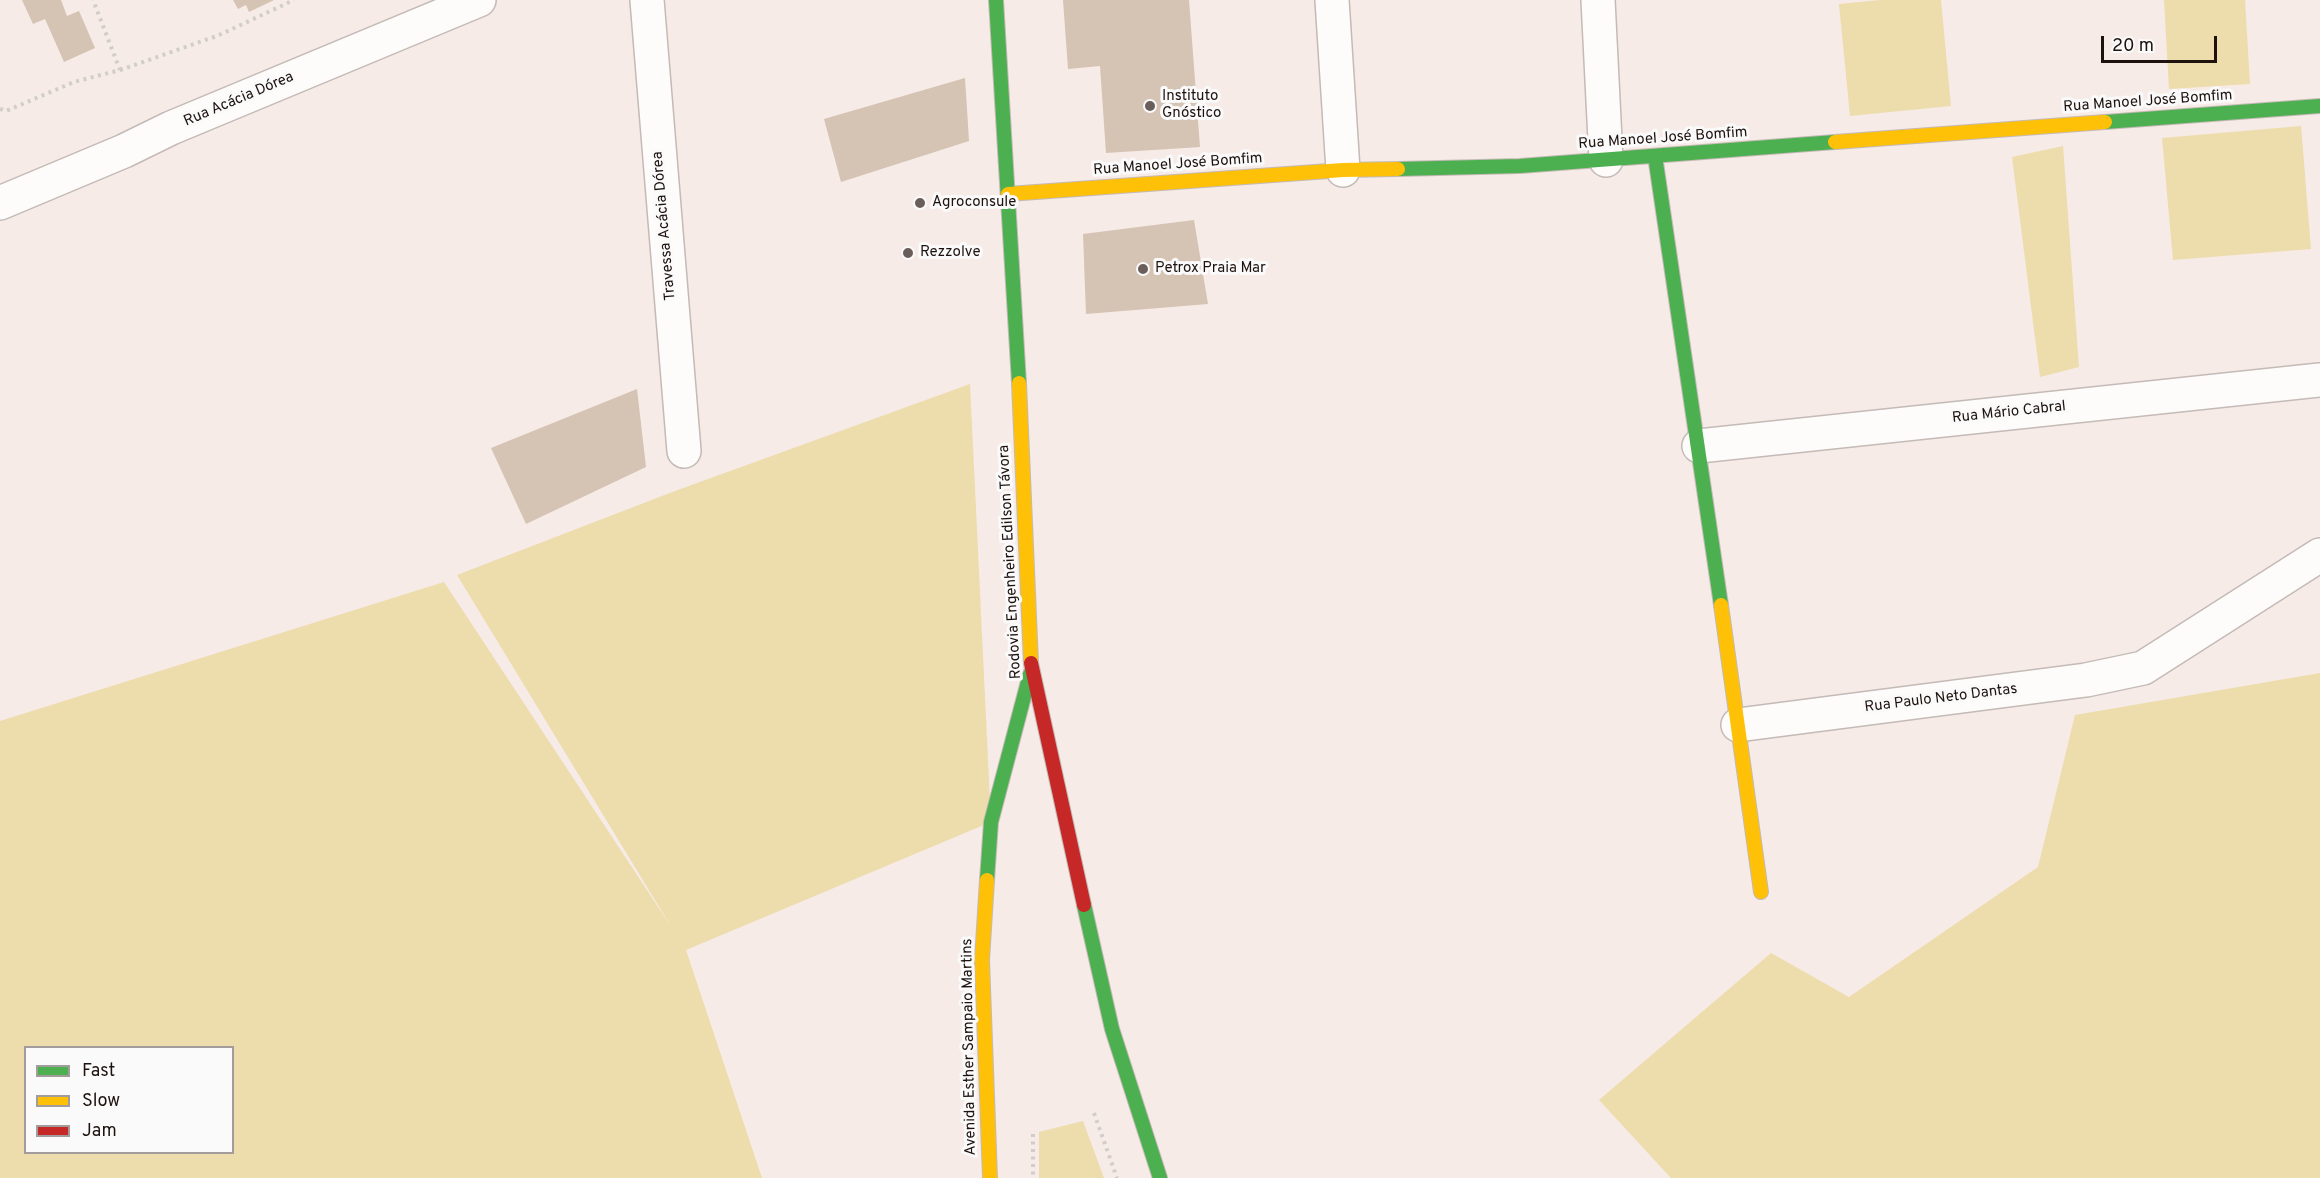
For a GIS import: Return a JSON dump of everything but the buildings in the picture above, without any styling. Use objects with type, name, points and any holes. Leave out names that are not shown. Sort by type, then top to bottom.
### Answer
[{"type":"street","name":"Rua Acácia Dórea","points":[[0,203],[124,151],[171,128],[479,0]]},
{"type":"street","name":"Travessa Acácia Dórea","points":[[647,0],[684,452]]},
{"type":"street","name":"Rodovia Engenheiro Edilson Távora","points":[[996,0],[1017,327],[1031,669],[1112,1029],[1160,1178]]},
{"type":"street","points":[[1332,0],[1343,170]]},
{"type":"street","points":[[1598,0],[1606,160]]},
{"type":"street","name":"Rua Manoel José Bomfim","points":[[1008,194],[1343,170],[1520,166],[2320,106]]},
{"type":"street","points":[[1655,156],[1699,446],[1761,892]]},
{"type":"street","name":"Rua Mário Cabral","points":[[1699,446],[2320,380]]},
{"type":"street","name":"Rua Paulo Neto Dantas","points":[[1738,725],[2086,680],[2143,668],[2320,555]]},
{"type":"street","name":"Avenida Esther Sampaio Martins","points":[[990,1178],[982,960],[991,822],[1031,669]]},
{"type":"path","points":[[93,0],[120,70]]},
{"type":"path","points":[[0,109],[6,111],[74,82],[120,70],[217,36],[294,0]]},
{"type":"path","points":[[1094,1113],[1117,1178]]},
{"type":"path","points":[[1033,1134],[1034,1178]]},
{"type":"shaded area","points":[[1880,0],[1941,0],[1951,106],[1850,116],[1839,4]]},
{"type":"shaded area","points":[[2164,0],[2245,0],[2250,84],[2169,89]]},
{"type":"shaded area","points":[[2301,126],[2311,249],[2173,260],[2162,138]]},
{"type":"shaded area","points":[[2063,146],[2079,367],[2040,377],[2012,157]]},
{"type":"shaded area","points":[[970,384],[991,822],[686,950],[762,1178],[0,1178],[0,721],[444,582],[672,928],[457,575],[675,491]]},
{"type":"shaded area","points":[[2320,673],[2320,1178],[1671,1178],[1599,1100],[1771,953],[1849,997],[2038,867],[2075,715]]},
{"type":"shaded area","points":[[1083,1121],[1104,1178],[1039,1178],[1039,1132]]},
{"type":"traffic: fast","points":[[996,0],[1019,383]]},
{"type":"traffic: fast","points":[[2105,122],[2320,106]]},
{"type":"traffic: fast","points":[[1398,169],[1520,166],[1835,142]]},
{"type":"traffic: fast","points":[[1655,156],[1721,605]]},
{"type":"traffic: fast","points":[[987,880],[991,822],[1030,674]]},
{"type":"traffic: fast","points":[[1084,905],[1112,1029],[1160,1178]]},
{"type":"traffic: slow","points":[[1835,142],[2105,122]]},
{"type":"traffic: slow","points":[[1008,194],[1343,170],[1398,169]]},
{"type":"traffic: slow","points":[[1019,383],[1031,663]]},
{"type":"traffic: slow","points":[[1721,605],[1761,892]]},
{"type":"traffic: slow","points":[[987,880],[982,960],[990,1178]]},
{"type":"traffic: jam","points":[[1031,663],[1084,905]]},
{"type":"place","name":"Instituto Gnóstico","points":[[1150,106]]},
{"type":"place","name":"Agroconsule","points":[[920,203]]},
{"type":"place","name":"Rezzolve","points":[[908,253]]},
{"type":"place","name":"Petrox Praia Mar","points":[[1143,269]]}]
